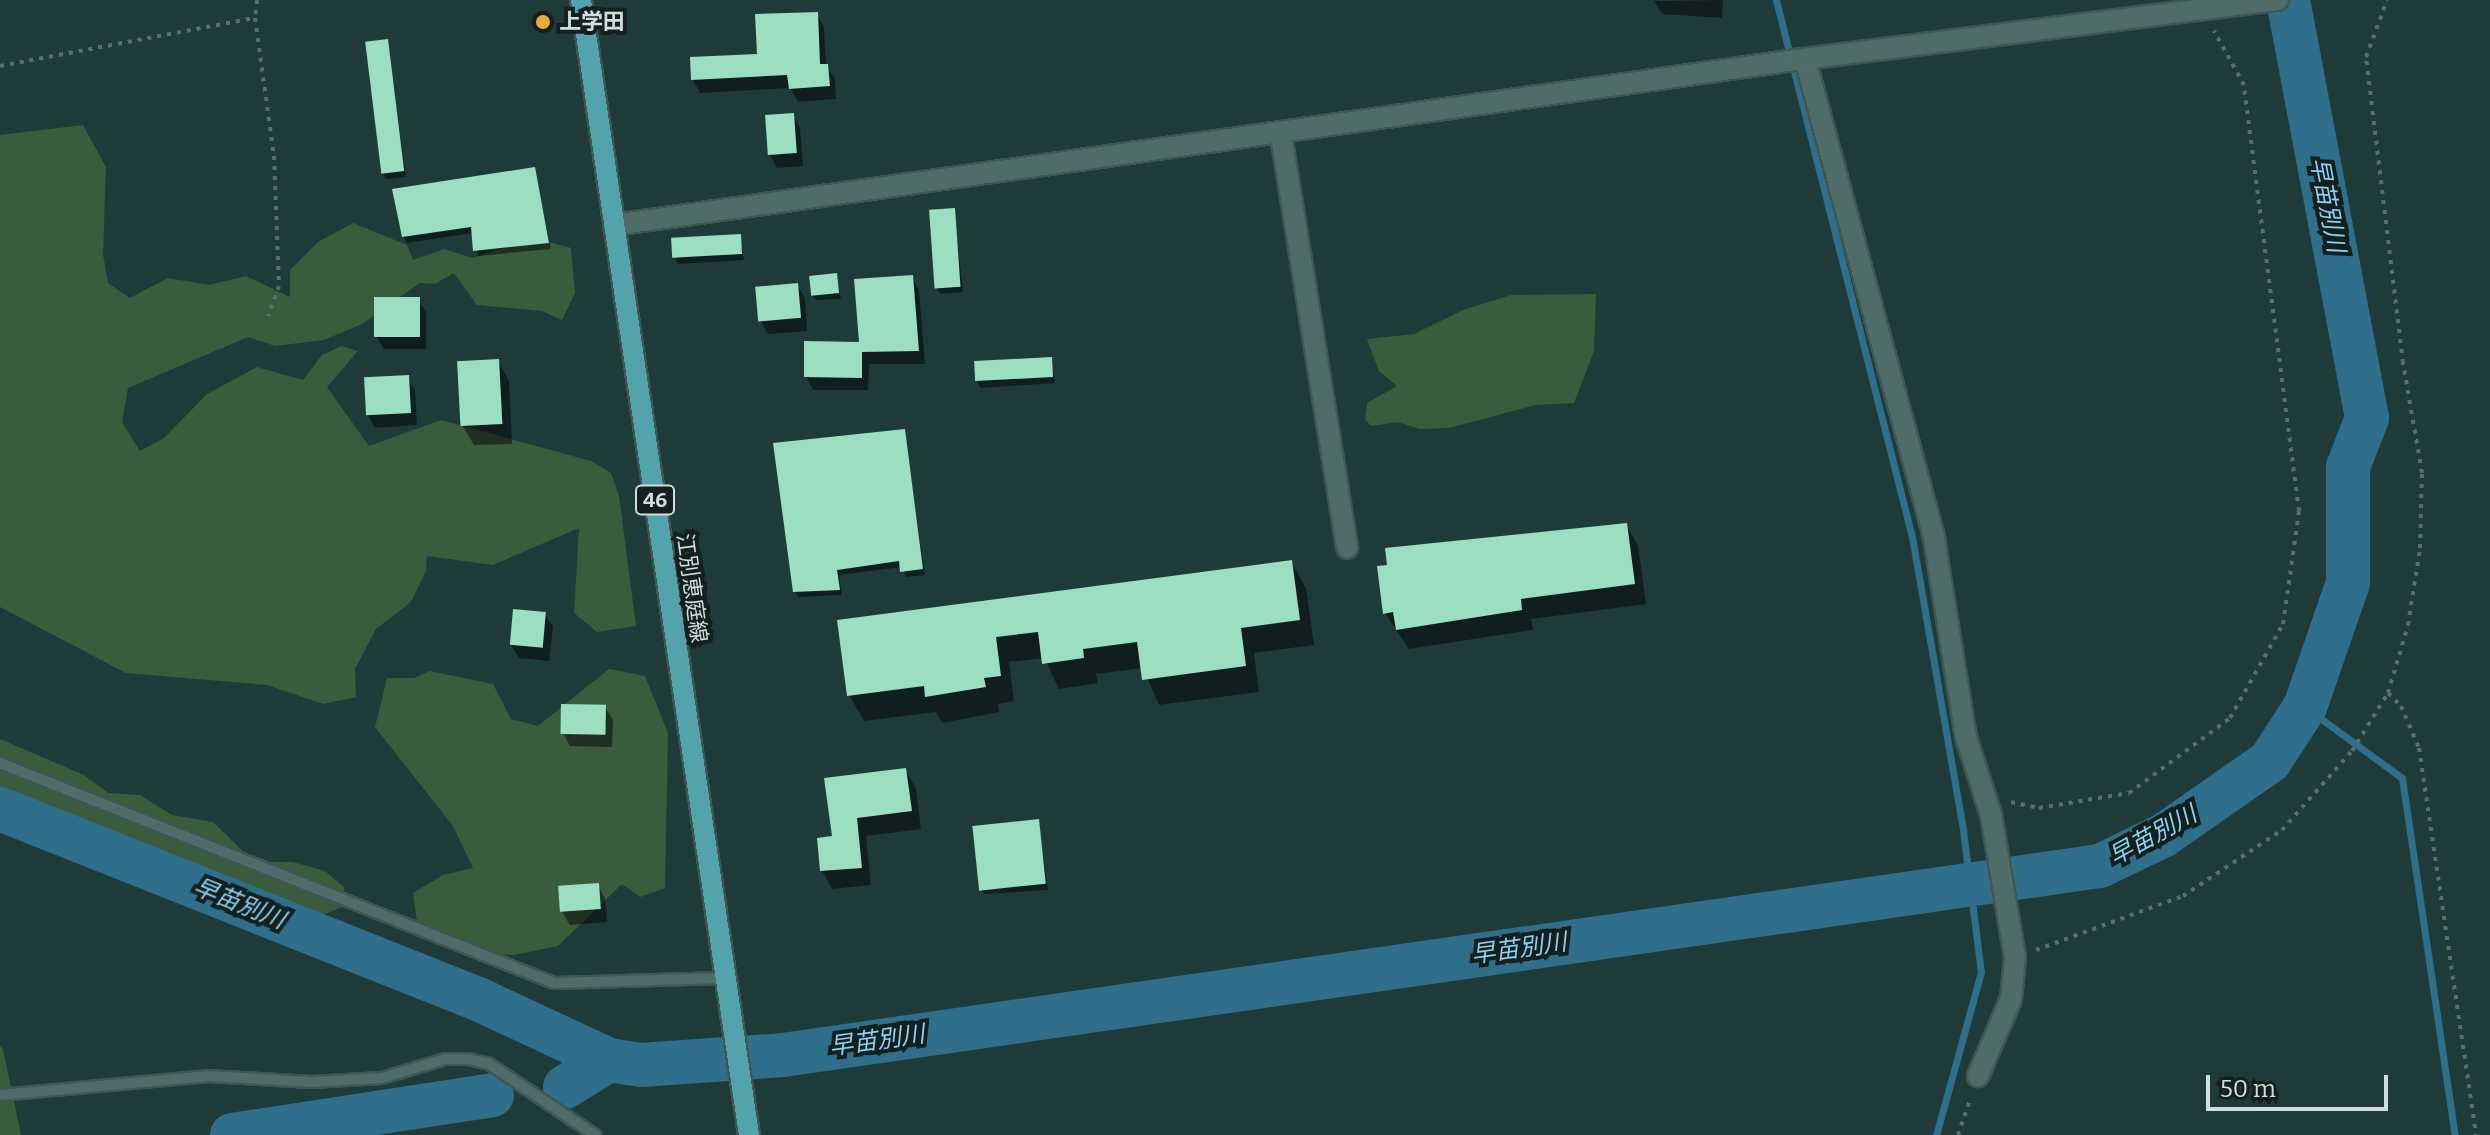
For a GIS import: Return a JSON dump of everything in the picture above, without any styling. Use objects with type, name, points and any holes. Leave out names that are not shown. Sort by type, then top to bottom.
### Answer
[{"type":"main road","name":"江別恵庭線","points":[[581,0],[748,1128]]},
{"type":"street","points":[[614,225],[1281,135],[1795,61],[2278,0]]},
{"type":"street","points":[[1795,61],[1934,538],[1966,737],[1988,806],[2014,951],[2011,999],[1978,1076]]},
{"type":"street","points":[[1281,135],[1347,548]]},
{"type":"lane","points":[[0,763],[554,983],[725,978]]},
{"type":"lane","points":[[0,1095],[209,1076],[311,1082],[382,1078],[445,1059],[468,1059],[489,1064],[595,1135]]},
{"type":"path","points":[[257,0],[255,18],[274,156],[278,243],[279,286],[268,316]]},
{"type":"path","points":[[2014,951],[2183,896],[2282,830],[2352,751],[2388,693],[2408,625],[2420,548],[2422,473],[2403,363],[2366,57],[2387,0]]},
{"type":"path","points":[[1988,806],[2039,808],[2129,793],[2230,718],[2283,624],[2299,511],[2244,85],[2211,9]]},
{"type":"path","points":[[0,66],[255,18]]},
{"type":"path","points":[[2388,693],[2401,706],[2419,748],[2476,1135]]},
{"type":"path","points":[[1958,1135],[1978,1076]]},
{"type":"green space","points":[[83,125],[106,167],[103,254],[108,283],[130,298],[168,278],[209,285],[246,276],[290,297],[290,270],[318,242],[353,223],[407,245],[413,260],[444,249],[473,258],[534,238],[571,248],[575,293],[562,320],[542,311],[477,305],[454,273],[435,284],[420,283],[362,324],[324,340],[275,346],[248,337],[128,388],[122,422],[140,451],[164,438],[207,394],[257,367],[303,380],[322,355],[342,346],[358,351],[327,387],[369,446],[441,420],[591,461],[611,473],[619,496],[636,626],[597,632],[574,613],[579,528],[493,565],[427,556],[426,571],[411,602],[376,629],[355,669],[356,697],[323,704],[267,685],[126,673],[0,607],[0,135]]},
{"type":"green space","points":[[1596,294],[1594,351],[1574,403],[1535,405],[1449,428],[1420,429],[1398,422],[1371,426],[1365,419],[1367,403],[1397,386],[1379,371],[1367,339],[1414,334],[1463,310],[1511,295]]},
{"type":"green space","points":[[609,669],[645,676],[668,733],[665,888],[640,897],[622,884],[558,946],[514,955],[457,952],[419,937],[413,893],[443,875],[473,868],[453,826],[375,727],[387,678],[414,678],[430,671],[493,684],[511,719],[538,726]]},
{"type":"green space","points":[[0,739],[84,775],[108,793],[140,795],[172,815],[213,822],[254,862],[293,862],[325,871],[344,887],[344,906],[280,934],[0,819]]},
{"type":"green space","points":[[0,1046],[3,1049],[21,1135],[0,1135]]},
{"type":"building","points":[[818,12],[820,64],[828,64],[830,86],[789,89],[787,75],[691,80],[690,57],[757,54],[755,14]]},
{"type":"building","points":[[388,39],[404,171],[381,174],[365,42]]},
{"type":"building","points":[[794,113],[797,153],[768,155],[765,115]]},
{"type":"building","points":[[535,167],[549,243],[473,251],[471,227],[402,237],[392,189]]},
{"type":"building","points":[[955,208],[961,287],[935,289],[929,210]]},
{"type":"building","points":[[741,234],[742,254],[672,258],[671,238]]},
{"type":"building","points":[[837,273],[839,293],[811,296],[809,276]]},
{"type":"building","points":[[913,275],[919,351],[862,352],[862,378],[804,377],[804,341],[859,342],[854,279]]},
{"type":"building","points":[[798,283],[801,318],[758,322],[755,287]]},
{"type":"building","points":[[374,297],[420,297],[420,337],[374,337]]},
{"type":"building","points":[[1052,357],[1053,377],[975,381],[974,361]]},
{"type":"building","points":[[499,359],[502,424],[460,426],[457,361]]},
{"type":"building","points":[[409,375],[411,413],[366,415],[364,377]]},
{"type":"building","points":[[905,429],[923,569],[900,572],[899,561],[837,570],[840,590],[793,592],[773,443]]},
{"type":"building","points":[[1627,523],[1635,584],[1521,599],[1522,610],[1396,630],[1393,612],[1383,614],[1377,566],[1387,565],[1385,548]]},
{"type":"building","points":[[1292,560],[1300,620],[1241,628],[1246,666],[1142,680],[1137,642],[1083,649],[1084,658],[1042,664],[1038,632],[996,637],[1001,676],[984,678],[986,687],[925,697],[924,686],[847,696],[837,620]]},
{"type":"building","points":[[513,609],[546,612],[543,648],[510,645]]},
{"type":"building","points":[[561,704],[606,705],[605,735],[560,734]]},
{"type":"building","points":[[906,768],[912,811],[857,818],[862,868],[820,871],[817,838],[832,836],[824,778]]},
{"type":"building","points":[[1039,819],[1046,884],[979,891],[972,826]]},
{"type":"building","points":[[599,883],[601,909],[560,912],[558,886]]},
{"type":"waterway","points":[[1776,0],[1912,537],[1963,830],[1981,972],[1936,1135]]},
{"type":"waterway","name":"早苗別川","points":[[0,809],[478,999],[609,1060],[641,1065],[783,1055],[2100,866],[2164,835],[2270,761],[2305,707],[2348,583],[2348,467],[2367,418],[2288,0]]},
{"type":"waterway","points":[[2305,707],[2402,778],[2455,1135]]},
{"type":"waterway","points":[[565,1087],[609,1060]]},
{"type":"waterway","points":[[232,1135],[492,1095]]},
{"type":"place","name":"上学田","points":[[543,22]]}]
